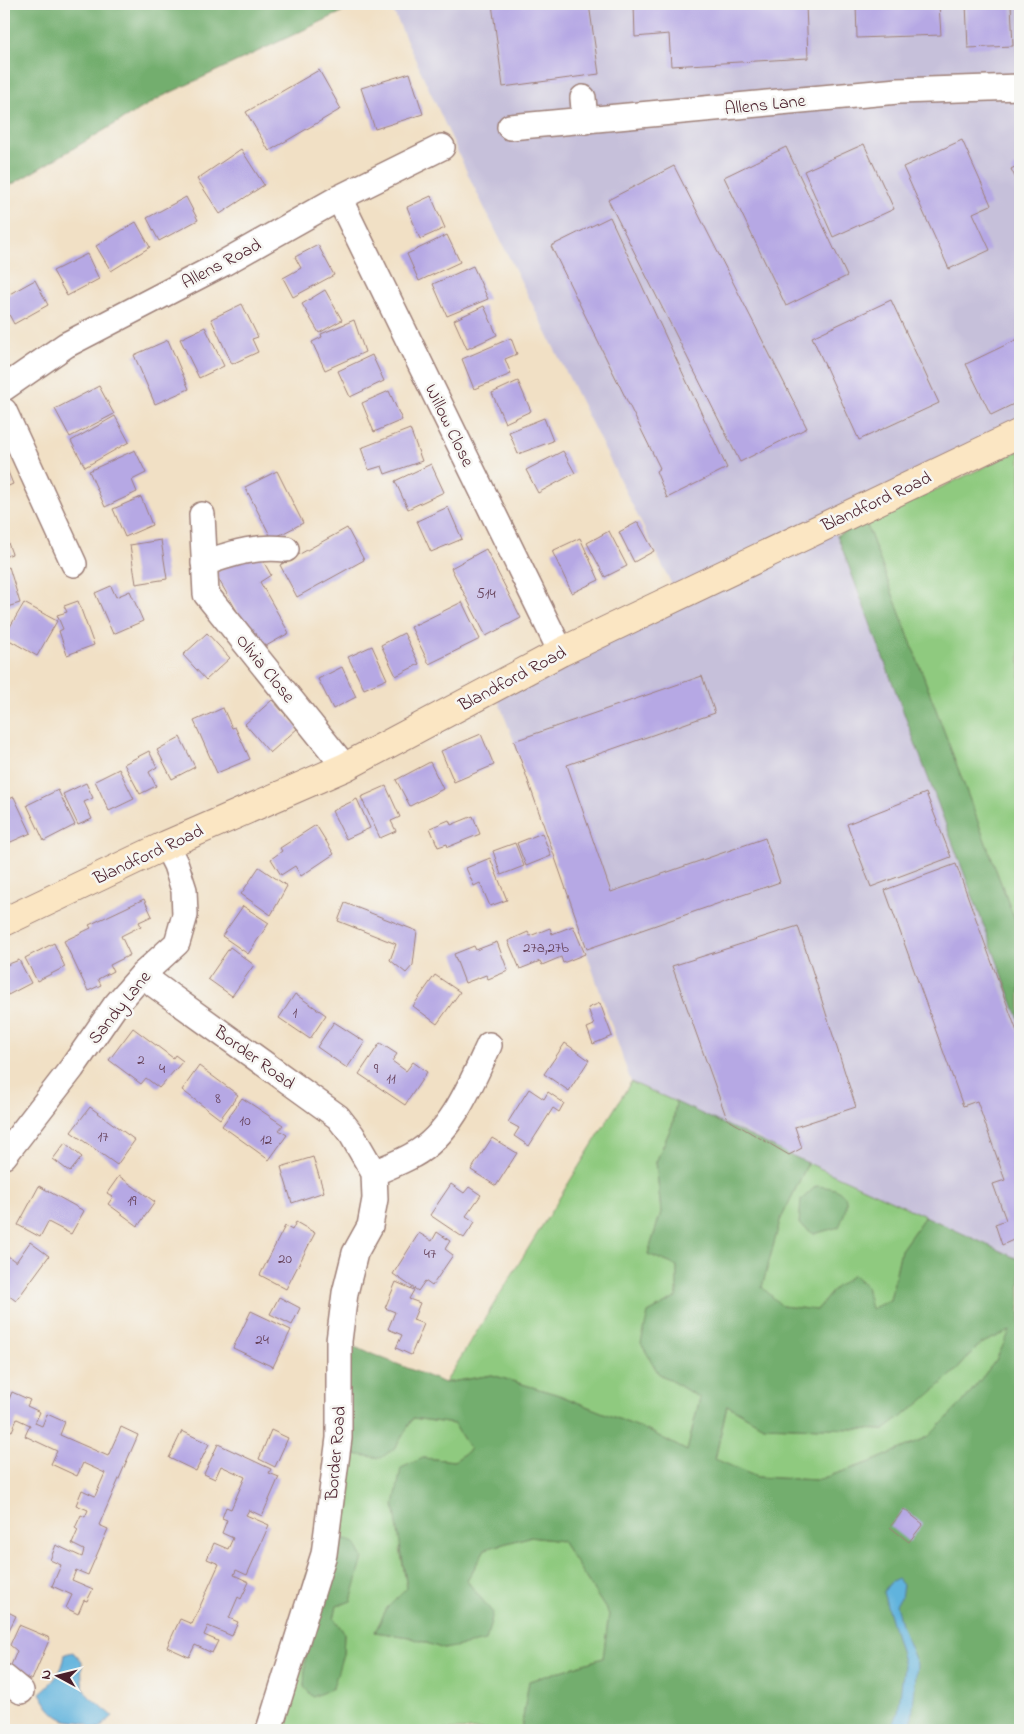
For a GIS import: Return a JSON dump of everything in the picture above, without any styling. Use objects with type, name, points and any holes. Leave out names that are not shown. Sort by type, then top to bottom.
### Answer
[{"type":"main road","name":"Blandford Road","points":[[4,922],[166,845],[345,767],[561,652],[1020,433]]},
{"type":"street","name":"Allens Lane","points":[[510,128],[584,110],[898,91],[1020,87]]},
{"type":"street","name":"Allens Road","points":[[4,388],[66,346],[222,264],[339,198],[442,147]]},
{"type":"street","name":"Willow Close","points":[[339,198],[561,652]]},
{"type":"street","points":[[4,411],[74,564]]},
{"type":"street","name":"Olivia Close","points":[[202,515],[206,594],[345,767]]},
{"type":"street","points":[[204,563],[263,547],[286,550]]},
{"type":"street","name":"Sandy Lane","points":[[4,1156],[72,1068],[115,1006],[143,974],[177,943],[185,915],[184,890],[176,864],[166,845]]},
{"type":"street","name":"Border Road","points":[[143,974],[338,1117],[352,1135],[374,1173],[375,1199],[370,1226],[355,1253],[344,1302],[340,1340],[340,1438],[324,1554],[269,1730]]},
{"type":"street","points":[[374,1173],[414,1155],[436,1136],[462,1105],[489,1045]]},
{"type":"shaded area","points":[[390,4],[1020,4],[1020,433],[832,522],[1020,1022],[1020,1260],[631,1082],[514,741],[493,687],[677,595],[472,183]]},
{"type":"green space","points":[[4,4],[359,4],[161,97],[4,189]]},
{"type":"green space","points":[[1020,450],[1020,934],[866,523]]},
{"type":"green space","points":[[866,523],[1020,934],[1020,1022],[837,535]]},
{"type":"green space","points":[[631,1082],[676,1102],[673,1123],[656,1162],[661,1212],[648,1254],[677,1266],[677,1297],[648,1313],[658,1373],[700,1398],[687,1451],[653,1433],[559,1395],[492,1375],[445,1383]]},
{"type":"green space","points":[[676,1102],[808,1163],[780,1221],[762,1287],[782,1306],[817,1310],[835,1288],[853,1275],[866,1286],[871,1309],[890,1300],[901,1250],[925,1216],[1020,1260],[1019,1730],[521,1730],[529,1681],[603,1658],[609,1614],[562,1541],[529,1537],[485,1549],[467,1581],[493,1613],[486,1641],[444,1649],[409,1637],[375,1632],[387,1608],[407,1588],[394,1505],[401,1468],[423,1458],[455,1461],[470,1449],[454,1424],[413,1418],[396,1447],[381,1458],[337,1452],[339,1341],[445,1383],[492,1375],[559,1395],[653,1433],[687,1451],[700,1398],[658,1373],[641,1343],[648,1313],[677,1297],[677,1266],[648,1254],[661,1212],[656,1162],[673,1123]],"holes":[[[1010,1331],[996,1360],[963,1402],[928,1437],[871,1462],[817,1480],[757,1477],[715,1459],[727,1405],[763,1426],[884,1430],[920,1403],[957,1370],[980,1344]]]},
{"type":"green space","points":[[808,1163],[925,1216],[901,1250],[890,1300],[870,1310],[866,1286],[835,1288],[817,1310],[781,1306],[762,1287],[780,1221]]},
{"type":"green space","points":[[816,1186],[827,1187],[841,1192],[845,1197],[846,1209],[839,1227],[814,1234],[799,1224],[801,1200]]},
{"type":"green space","points":[[1011,1330],[996,1360],[963,1402],[928,1437],[871,1462],[817,1480],[757,1477],[715,1460],[727,1405],[763,1426],[884,1430],[957,1370],[980,1344]]},
{"type":"green space","points":[[413,1418],[454,1424],[470,1449],[455,1461],[423,1458],[400,1549],[407,1588],[387,1608],[375,1632],[409,1637],[444,1649],[492,1613],[467,1581],[485,1549],[529,1537],[562,1541],[609,1614],[603,1658],[529,1681],[521,1730],[269,1730],[337,1452],[396,1447]],"holes":[[[340,1537],[355,1585],[351,1601],[337,1606],[334,1618],[344,1633],[343,1654],[304,1686],[312,1631],[324,1606],[331,1556]]]},
{"type":"green space","points":[[340,1537],[355,1543],[363,1558],[351,1601],[337,1606],[334,1618],[344,1633],[343,1654],[333,1688],[313,1697],[304,1687],[306,1649],[324,1606],[331,1556]]},
{"type":"water","points":[[898,1579],[903,1585],[901,1598],[896,1604],[901,1625],[917,1664],[911,1730],[891,1730],[898,1713],[904,1665],[883,1592],[890,1583]]},
{"type":"water","points":[[73,1652],[82,1662],[82,1683],[87,1694],[113,1716],[100,1728],[91,1728],[84,1723],[65,1720],[57,1716],[46,1704],[40,1693],[57,1676],[65,1654]]},
{"type":"building","points":[[492,4],[589,4],[599,74],[503,87]]},
{"type":"building","points":[[634,4],[806,4],[808,58],[671,66],[669,34],[635,37]]},
{"type":"building","points":[[856,4],[939,4],[941,35],[857,38]]},
{"type":"building","points":[[966,4],[1011,4],[1013,46],[968,48]]},
{"type":"building","points":[[319,70],[341,109],[269,151],[246,112]]},
{"type":"building","points":[[410,73],[423,114],[375,129],[361,88]]},
{"type":"building","points":[[962,140],[991,205],[973,213],[990,250],[949,269],[903,167]]},
{"type":"building","points":[[864,144],[894,209],[833,237],[804,171]]},
{"type":"building","points":[[786,147],[847,276],[786,306],[724,177]]},
{"type":"building","points":[[241,149],[264,185],[220,214],[197,179]]},
{"type":"building","points":[[1020,164],[1020,187],[1011,169]]},
{"type":"building","points":[[674,166],[807,428],[740,462],[608,200]]},
{"type":"building","points":[[431,196],[445,228],[420,239],[407,207]]},
{"type":"building","points":[[186,197],[198,220],[159,241],[147,218]]},
{"type":"building","points":[[610,217],[727,468],[667,498],[656,471],[660,468],[551,246]]},
{"type":"building","points":[[136,222],[150,247],[111,271],[96,246]]},
{"type":"building","points":[[447,235],[460,262],[419,281],[407,254]]},
{"type":"building","points":[[318,245],[334,275],[293,297],[283,278],[301,268],[295,257]]},
{"type":"building","points":[[87,254],[99,279],[67,296],[53,271]]},
{"type":"building","points":[[473,266],[488,299],[447,316],[433,284]]},
{"type":"building","points":[[35,280],[48,305],[14,324],[4,305],[4,297]]},
{"type":"building","points":[[325,290],[342,320],[319,333],[302,304]]},
{"type":"building","points":[[891,300],[939,403],[859,440],[812,337]]},
{"type":"building","points":[[242,304],[258,337],[252,339],[258,352],[232,364],[211,319]]},
{"type":"building","points":[[484,306],[497,335],[467,349],[454,320]]},
{"type":"building","points":[[354,320],[365,352],[325,370],[312,342],[322,337],[321,334]]},
{"type":"building","points":[[205,327],[224,366],[199,378],[180,339]]},
{"type":"building","points":[[511,338],[517,354],[505,359],[511,374],[474,389],[462,359]]},
{"type":"building","points":[[1020,338],[1020,401],[991,415],[966,364]]},
{"type":"building","points":[[168,340],[189,389],[155,404],[134,355]]},
{"type":"building","points":[[372,355],[384,381],[350,397],[338,371]]},
{"type":"building","points":[[518,381],[531,411],[505,423],[492,393]]},
{"type":"building","points":[[99,386],[114,414],[70,437],[55,409]]},
{"type":"building","points":[[389,391],[402,420],[374,432],[362,403]]},
{"type":"building","points":[[115,416],[129,442],[85,467],[71,441]]},
{"type":"building","points":[[544,418],[553,441],[518,454],[509,432]]},
{"type":"building","points":[[410,429],[422,461],[385,474],[382,466],[369,470],[361,448]]},
{"type":"building","points":[[135,450],[146,473],[132,480],[137,492],[105,507],[89,471]]},
{"type":"building","points":[[563,451],[575,473],[538,493],[526,470]]},
{"type":"building","points":[[4,462],[13,484],[4,488]]},
{"type":"building","points":[[431,464],[444,492],[408,509],[395,481]]},
{"type":"building","points":[[277,471],[303,523],[272,539],[245,487]]},
{"type":"building","points":[[141,497],[152,525],[125,537],[113,509]]},
{"type":"building","points":[[448,507],[462,539],[431,552],[417,521]]},
{"type":"building","points":[[638,522],[654,551],[634,562],[619,532]]},
{"type":"building","points":[[347,528],[364,560],[297,597],[280,565]]},
{"type":"building","points":[[609,531],[627,566],[605,577],[587,543]]},
{"type":"building","points":[[4,532],[12,554],[4,557]]},
{"type":"building","points":[[580,538],[599,580],[572,593],[552,551]]},
{"type":"building","points":[[161,540],[167,579],[136,584],[130,545]]},
{"type":"building","points":[[486,549],[521,618],[486,636],[451,568]]},
{"type":"building","points":[[257,550],[271,575],[260,582],[289,633],[259,650],[215,573]]},
{"type":"building","points":[[9,567],[20,603],[4,608],[4,569]]},
{"type":"building","points":[[111,586],[116,597],[130,591],[143,621],[113,634],[95,593]]},
{"type":"building","points":[[78,601],[94,645],[67,655],[59,631],[63,629],[57,615],[67,612],[64,606]]},
{"type":"building","points":[[462,602],[480,639],[429,664],[411,627]]},
{"type":"building","points":[[24,603],[57,621],[37,656],[4,637]]},
{"type":"building","points":[[207,633],[230,658],[206,680],[183,655]]},
{"type":"building","points":[[404,633],[419,664],[396,676],[381,645]]},
{"type":"building","points":[[372,646],[387,679],[364,689],[348,657]]},
{"type":"building","points":[[342,667],[356,697],[333,709],[318,679]]},
{"type":"building","points":[[702,676],[715,713],[567,765],[611,892],[765,838],[780,882],[587,949],[514,741]]},
{"type":"building","points":[[272,700],[298,728],[270,753],[245,724]]},
{"type":"building","points":[[223,708],[232,728],[235,727],[250,759],[217,773],[194,721]]},
{"type":"building","points":[[481,734],[494,765],[454,782],[441,751]]},
{"type":"building","points":[[180,737],[195,767],[172,779],[157,750]]},
{"type":"building","points":[[149,751],[157,767],[149,772],[156,786],[140,794],[124,764]]},
{"type":"building","points":[[430,762],[443,789],[410,806],[396,780]]},
{"type":"building","points":[[119,769],[134,799],[109,811],[95,781]]},
{"type":"building","points":[[86,783],[93,798],[84,802],[92,819],[78,825],[63,794]]},
{"type":"building","points":[[386,786],[400,817],[391,821],[396,831],[380,838],[361,797]]},
{"type":"building","points":[[58,790],[75,825],[44,841],[27,805]]},
{"type":"building","points":[[926,793],[951,857],[871,887],[847,824]]},
{"type":"building","points":[[14,797],[31,833],[4,845],[4,801]]},
{"type":"building","points":[[357,799],[370,828],[346,839],[332,811]]},
{"type":"building","points":[[473,816],[480,834],[448,847],[447,844],[438,847],[430,828],[449,820],[451,825]]},
{"type":"building","points":[[316,825],[334,854],[301,876],[295,866],[281,875],[271,859],[282,851],[280,848]]},
{"type":"building","points":[[542,833],[551,856],[526,866],[517,843]]},
{"type":"building","points":[[515,843],[524,866],[501,875],[493,851]]},
{"type":"building","points":[[490,858],[507,900],[490,906],[480,883],[474,886],[466,868]]},
{"type":"building","points":[[956,864],[1020,1040],[1020,1237],[1002,1245],[995,1224],[1006,1220],[993,1184],[1005,1180],[977,1101],[963,1106],[885,890]]},
{"type":"building","points":[[259,867],[287,886],[271,915],[241,894]]},
{"type":"building","points":[[144,899],[152,916],[139,922],[141,926],[121,936],[130,955],[110,965],[113,971],[98,979],[101,985],[88,991],[64,941],[91,928],[89,925]]},
{"type":"building","points":[[345,903],[417,931],[413,965],[406,973],[390,960],[396,944],[338,921]]},
{"type":"building","points":[[243,906],[269,923],[248,954],[222,936]]},
{"type":"building","points":[[573,926],[585,954],[563,963],[561,957],[542,965],[540,961],[520,969],[508,941],[528,932],[530,936],[550,928],[552,934]]},
{"type":"building","points":[[798,926],[856,1107],[795,1127],[802,1148],[789,1155],[727,1119],[672,966]]},
{"type":"building","points":[[497,942],[508,971],[488,979],[486,975],[465,983],[454,954],[474,946],[476,950]]},
{"type":"building","points":[[54,943],[65,967],[37,981],[25,958]]},
{"type":"building","points":[[230,947],[254,965],[232,996],[208,979]]},
{"type":"building","points":[[19,960],[31,983],[8,995],[4,987],[4,966]]},
{"type":"building","points":[[435,975],[460,992],[437,1024],[413,1006]]},
{"type":"building","points":[[295,994],[326,1015],[310,1039],[279,1018]]},
{"type":"building","points":[[600,1003],[612,1036],[593,1044],[587,1028],[594,1025],[588,1008]]},
{"type":"building","points":[[334,1022],[365,1042],[347,1068],[317,1047]]},
{"type":"building","points":[[133,1028],[173,1058],[175,1055],[183,1061],[159,1088],[146,1078],[141,1084],[109,1060]]},
{"type":"building","points":[[380,1043],[397,1054],[392,1061],[406,1071],[413,1062],[427,1072],[405,1105],[359,1074]]},
{"type":"building","points":[[565,1043],[589,1060],[569,1091],[544,1074]]},
{"type":"building","points":[[199,1066],[238,1095],[220,1119],[182,1090]]},
{"type":"building","points":[[529,1089],[544,1099],[548,1092],[564,1103],[559,1112],[553,1108],[529,1146],[514,1136],[519,1128],[508,1122]]},
{"type":"building","points":[[242,1098],[283,1125],[279,1130],[287,1135],[269,1160],[222,1126]]},
{"type":"building","points":[[90,1107],[135,1140],[117,1165],[71,1132]]},
{"type":"building","points":[[492,1138],[517,1153],[496,1186],[471,1170]]},
{"type":"building","points":[[65,1143],[82,1157],[70,1172],[53,1159]]},
{"type":"building","points":[[313,1157],[324,1192],[292,1203],[281,1167]]},
{"type":"building","points":[[119,1176],[155,1202],[138,1226],[108,1204],[113,1197],[107,1193]]},
{"type":"building","points":[[451,1184],[464,1193],[469,1187],[481,1195],[466,1216],[475,1222],[464,1238],[430,1215]]},
{"type":"building","points":[[39,1186],[84,1211],[71,1234],[48,1222],[40,1237],[18,1225]]},
{"type":"building","points":[[296,1222],[315,1233],[286,1289],[260,1275],[285,1226],[292,1230]]},
{"type":"building","points":[[437,1232],[450,1241],[445,1249],[453,1255],[432,1286],[425,1281],[418,1291],[393,1274],[419,1233],[432,1241]]},
{"type":"building","points":[[30,1242],[49,1256],[16,1301],[4,1292],[4,1253],[16,1262]]},
{"type":"building","points":[[396,1282],[414,1290],[409,1299],[420,1303],[413,1320],[424,1324],[411,1355],[396,1348],[402,1335],[388,1329],[395,1312],[385,1308]]},
{"type":"building","points":[[279,1297],[300,1308],[292,1325],[270,1314]]},
{"type":"building","points":[[251,1311],[291,1330],[273,1367],[233,1348]]},
{"type":"building","points":[[12,1392],[30,1400],[27,1406],[40,1412],[35,1423],[42,1426],[47,1414],[65,1422],[60,1435],[108,1456],[121,1427],[138,1435],[99,1525],[108,1529],[88,1575],[76,1570],[72,1580],[93,1589],[87,1601],[84,1600],[78,1614],[66,1608],[72,1595],[52,1586],[61,1565],[50,1560],[56,1545],[82,1557],[84,1550],[72,1544],[78,1530],[75,1528],[81,1515],[85,1517],[88,1510],[76,1505],[82,1490],[95,1496],[105,1473],[83,1463],[77,1476],[51,1464],[57,1451],[25,1436],[30,1425],[17,1419],[12,1431],[4,1428],[7,1413],[4,1411],[4,1393],[9,1396],[9,1399]]},
{"type":"building","points":[[271,1430],[288,1438],[275,1467],[259,1459]]},
{"type":"building","points":[[182,1431],[209,1444],[196,1471],[169,1458]]},
{"type":"building","points":[[218,1444],[271,1469],[269,1473],[279,1477],[262,1516],[249,1510],[246,1515],[269,1525],[247,1575],[236,1570],[234,1575],[249,1582],[241,1599],[238,1597],[229,1618],[238,1622],[232,1636],[208,1626],[204,1635],[218,1641],[212,1653],[195,1645],[189,1657],[167,1647],[180,1619],[192,1624],[219,1564],[207,1559],[214,1543],[228,1549],[233,1538],[222,1533],[227,1520],[222,1518],[226,1507],[231,1509],[245,1477],[221,1466],[215,1479],[204,1474]]},
{"type":"building","points":[[904,1509],[923,1524],[909,1542],[890,1527]]},
{"type":"building","points":[[4,1610],[16,1616],[4,1640]]},
{"type":"building","points":[[19,1625],[50,1638],[32,1680],[9,1670],[17,1651],[10,1645]]}]
